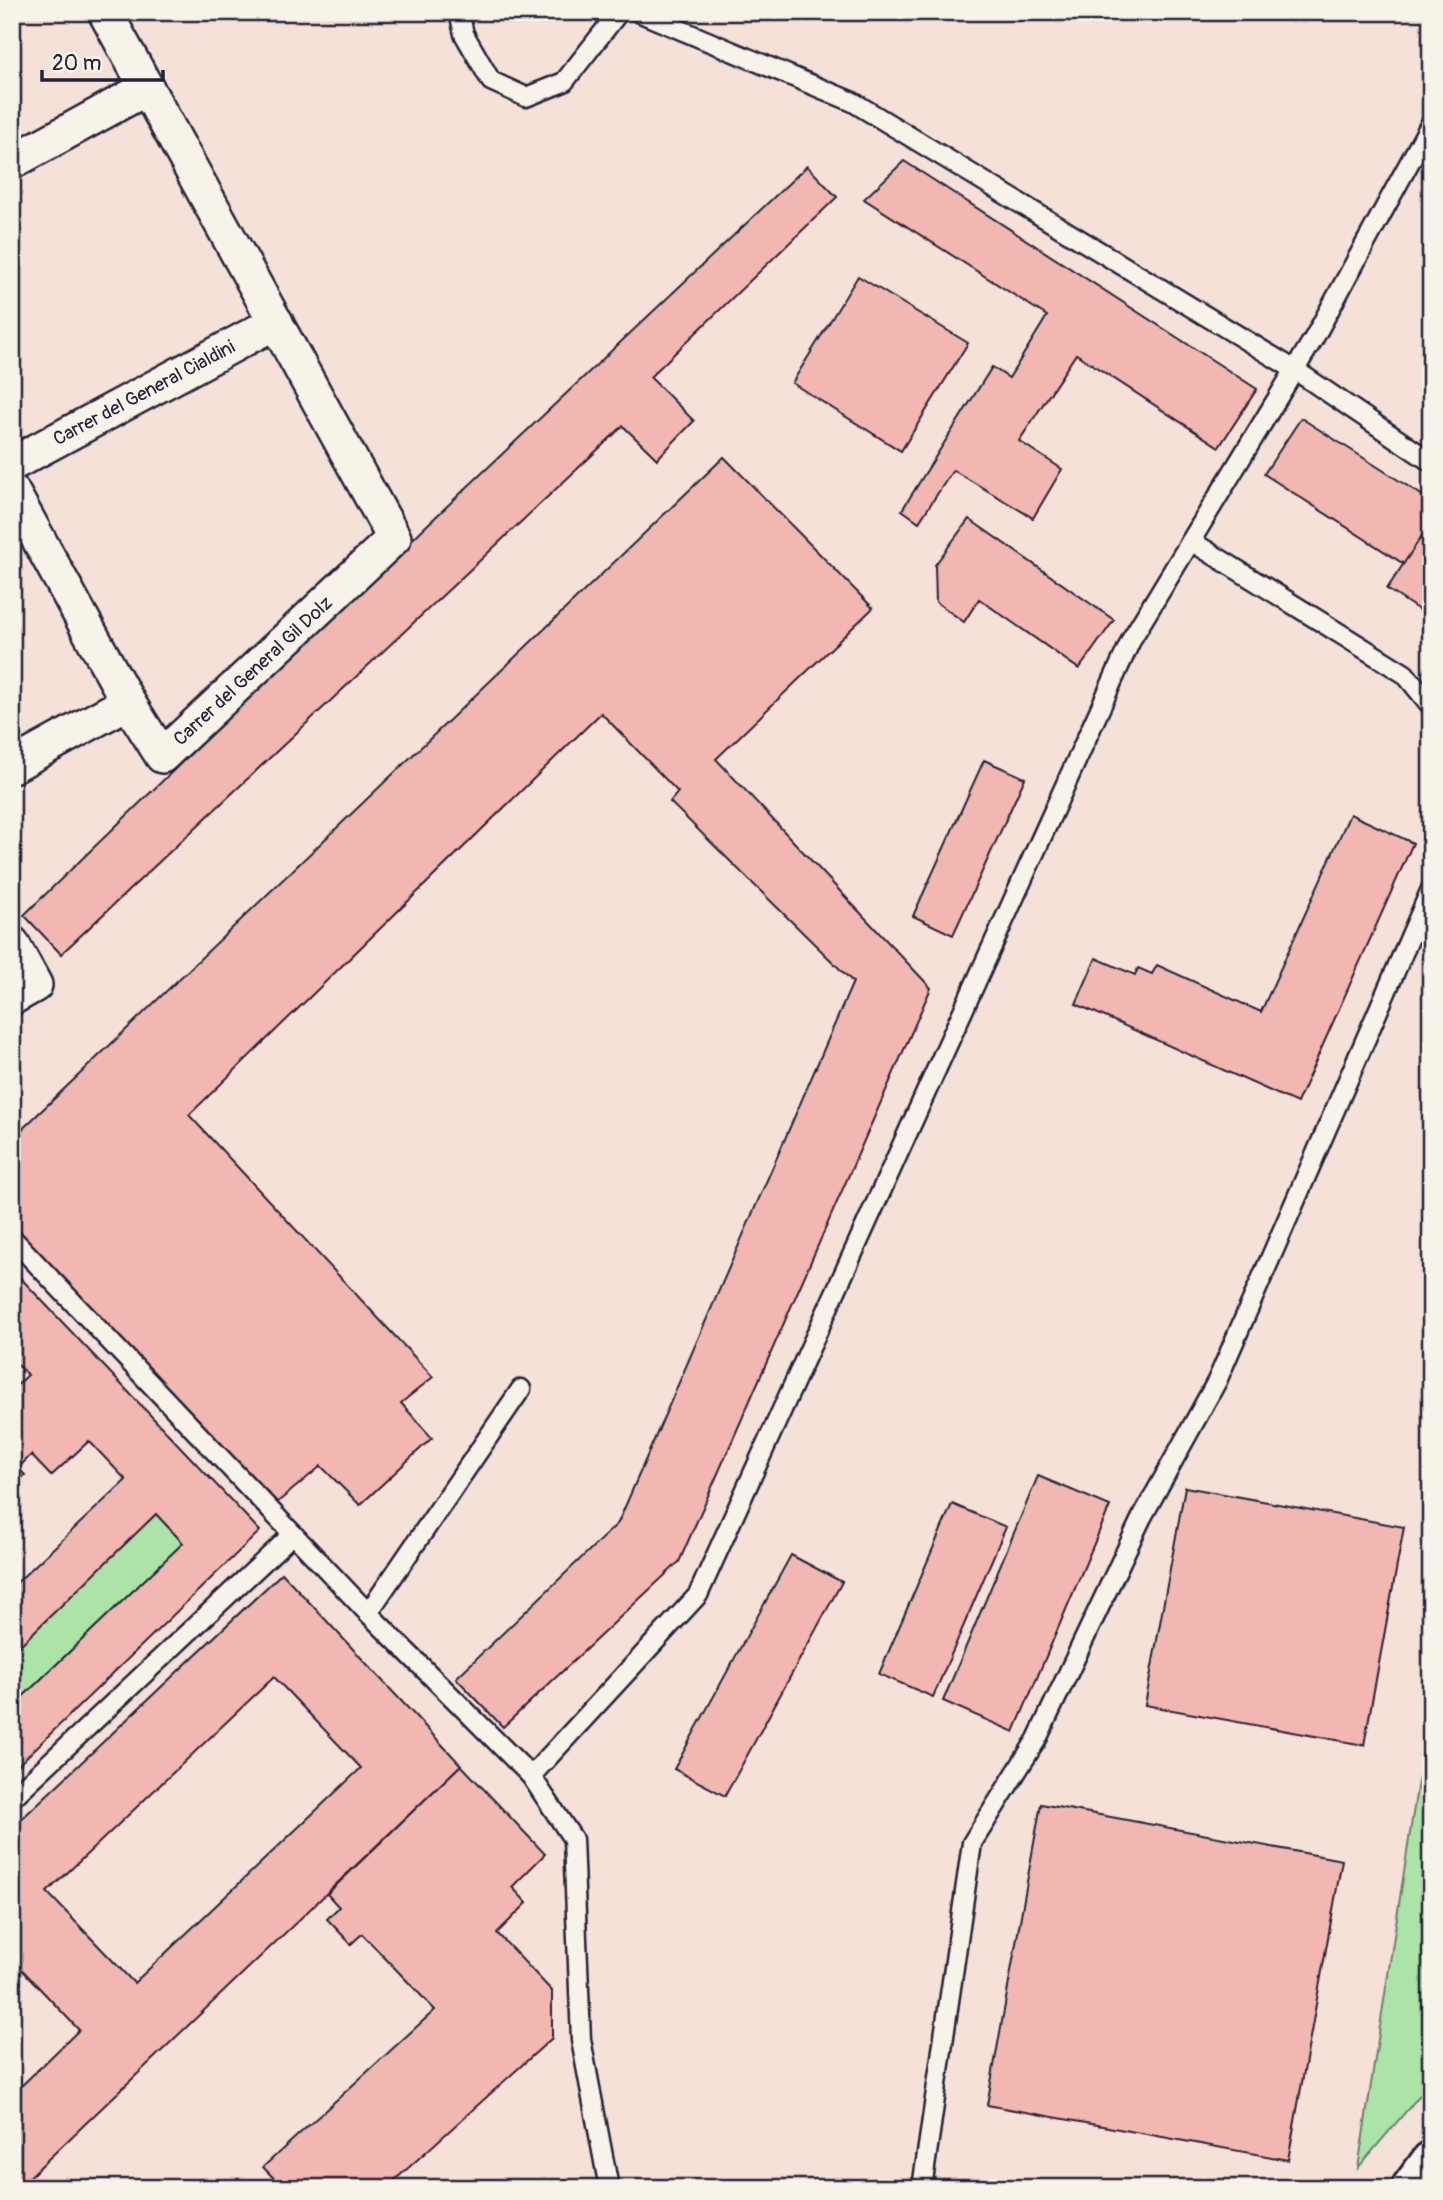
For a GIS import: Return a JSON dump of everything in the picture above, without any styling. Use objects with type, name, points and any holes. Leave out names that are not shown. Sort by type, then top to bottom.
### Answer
[{"type":"street","points":[[105,12],[276,322]]},
{"type":"street","points":[[12,162],[147,88]]},
{"type":"street","name":"Carrer del General Cialdini","points":[[12,464],[276,322]]},
{"type":"street","name":"Carrer del General Gil Dolz","points":[[128,702],[162,756],[394,538],[276,322]]},
{"type":"street","points":[[12,492],[128,702],[12,766]]},
{"type":"street","points":[[12,943],[24,992]]},
{"type":"street","points":[[1411,2188],[1431,2161]]},
{"type":"lane","points":[[459,12],[464,34],[491,81],[526,97],[564,82],[618,12]]},
{"type":"lane","points":[[638,12],[853,102],[1295,370],[1431,462]]},
{"type":"lane","points":[[531,1776],[698,1595],[1132,638],[1295,370],[1431,123]]},
{"type":"lane","points":[[1191,541],[1405,674],[1431,706]]},
{"type":"lane","points":[[922,2188],[972,1843],[1037,1739],[1141,1519],[1217,1381],[1431,889]]},
{"type":"lane","points":[[12,1238],[368,1613],[531,1776],[573,1839],[581,2040],[609,2188]]},
{"type":"lane","points":[[368,1613],[521,1389]]},
{"type":"lane","points":[[12,1798],[293,1534]]},
{"type":"green space","points":[[156,1514],[183,1543],[12,1707],[12,1653]]},
{"type":"green space","points":[[1431,1718],[1431,2082],[1358,2168],[1417,1788]]},
{"type":"building","points":[[904,161],[1257,389],[1219,447],[1076,354],[1019,441],[1062,469],[1033,518],[953,470],[919,522],[902,510],[992,367],[1009,378],[1047,316],[864,199]]},
{"type":"building","points":[[807,166],[837,197],[650,377],[694,421],[657,459],[623,426],[61,954],[24,915],[425,527]]},
{"type":"building","points":[[858,276],[968,343],[901,451],[792,383]]},
{"type":"building","points":[[1301,418],[1431,501],[1431,522],[1404,564],[1264,474]]},
{"type":"building","points":[[724,457],[873,608],[716,759],[931,988],[679,1562],[503,1727],[456,1678],[618,1523],[853,982],[670,802],[678,792],[601,713],[189,1115],[433,1377],[401,1403],[432,1438],[360,1505],[321,1466],[273,1506],[12,1227],[12,1139]]},
{"type":"building","points":[[969,519],[1114,620],[1079,669],[979,599],[964,622],[936,602],[935,565]]},
{"type":"building","points":[[1431,522],[1431,618],[1387,589]]},
{"type":"building","points":[[984,760],[1025,778],[953,935],[913,916]]},
{"type":"building","points":[[1350,814],[1413,843],[1297,1103],[1076,1004],[1096,958],[1135,975],[1138,968],[1152,974],[1157,965],[1261,1012]]},
{"type":"building","points":[[12,1269],[260,1531],[12,1771],[12,1707],[183,1543],[156,1514],[12,1653],[12,1587],[126,1480],[89,1441],[51,1476],[31,1455],[18,1468],[25,1475],[12,1488],[12,1390],[28,1375],[12,1359]]},
{"type":"building","points":[[1038,1476],[1110,1506],[1014,1732],[943,1701]]},
{"type":"building","points":[[1185,1487],[1404,1527],[1364,1745],[1145,1705]]},
{"type":"building","points":[[952,1504],[1006,1527],[933,1697],[879,1674]]},
{"type":"building","points":[[791,1555],[842,1582],[725,1796],[674,1769]]},
{"type":"building","points":[[282,1573],[461,1765],[18,2188],[12,2188],[12,2095],[79,2030],[12,1959],[12,1828]],"holes":[[[274,1677],[361,1768],[134,1983],[47,1892]]]},
{"type":"building","points":[[461,1765],[545,1854],[512,1887],[527,1903],[497,1933],[552,1991],[552,2038],[386,2188],[283,2188],[263,2167],[435,2010],[362,1934],[351,1944],[327,1919],[339,1907],[327,1894]]},
{"type":"building","points":[[1041,1804],[1342,1860],[1288,2160],[987,2105]]}]
